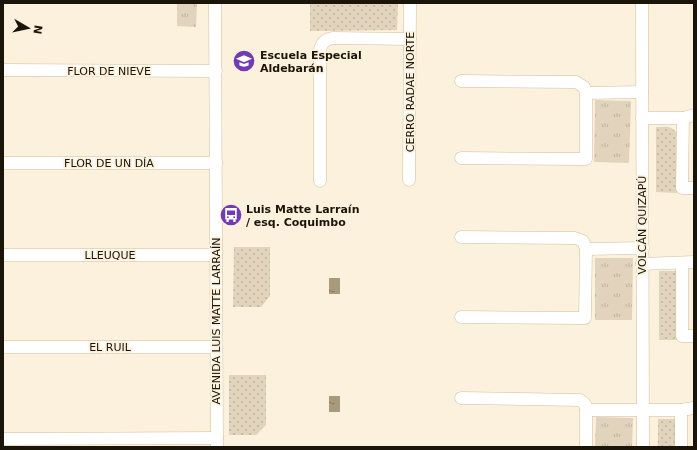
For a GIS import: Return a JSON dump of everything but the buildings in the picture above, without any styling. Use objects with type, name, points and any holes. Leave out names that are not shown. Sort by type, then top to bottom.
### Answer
[{"type":"street","name":"AVENIDA LUIS MATTE LARRAÍN","points":[[216,3],[217,443]]},
{"type":"street","name":"CERRO RADAE NORTE","points":[[409,180],[410,3]]},
{"type":"street","name":"VOLCÁN QUIZAPÚ","points":[[642,3],[643,447]]},
{"type":"street","points":[[320,181],[320,50],[324,42],[333,38],[410,38]]},
{"type":"street","name":"FLOR DE NIEVE","points":[[3,70],[216,72]]},
{"type":"street","points":[[461,81],[576,82],[582,85],[586,93],[586,159],[461,158]]},
{"type":"street","points":[[586,93],[642,92]]},
{"type":"street","points":[[642,118],[688,116],[688,188]]},
{"type":"street","name":"FLOR DE UN DÍA","points":[[3,163],[216,163]]},
{"type":"street","points":[[461,237],[575,238],[583,241],[586,248],[585,318],[461,317]]},
{"type":"street","points":[[586,248],[643,248]]},
{"type":"street","name":"LLEUQUE","points":[[3,256],[216,255]]},
{"type":"street","points":[[642,264],[694,262]]},
{"type":"street","points":[[682,263],[688,336]]},
{"type":"street","name":"EL RUIL","points":[[3,347],[216,347]]},
{"type":"street","points":[[461,398],[578,399],[585,404],[586,447]]},
{"type":"street","points":[[586,410],[682,410],[694,408]]},
{"type":"street","points":[[681,447],[682,410]]},
{"type":"street","points":[[3,438],[217,443]]},
{"type":"green space","points":[[177,3],[197,3],[196,27],[177,26]]},
{"type":"green space","points":[[310,3],[398,3],[397,30],[310,31]]},
{"type":"green space","points":[[595,100],[631,101],[629,163],[594,162]]},
{"type":"green space","points":[[656,127],[670,127],[676,132],[677,193],[656,192]]},
{"type":"green space","points":[[234,247],[270,247],[270,296],[261,307],[233,307]]},
{"type":"green space","points":[[595,258],[633,258],[632,320],[595,320]]},
{"type":"green space","points":[[659,271],[678,271],[677,340],[659,340]]},
{"type":"green space","points":[[229,375],[266,375],[266,425],[256,435],[229,435]]},
{"type":"green space","points":[[596,417],[633,418],[632,447],[595,447]]},
{"type":"green space","points":[[658,419],[675,419],[675,447],[658,447]]},
{"type":"water","points":[[329,278],[340,278],[340,294],[329,294]]},
{"type":"water","points":[[329,396],[340,396],[340,412],[329,412]]},
{"type":"place","name":"Escuela Especial Aldebarán","points":[[244,61]]},
{"type":"place","name":"Luis Matte Larraín / esq. Coquimbo","points":[[231,215]]}]
